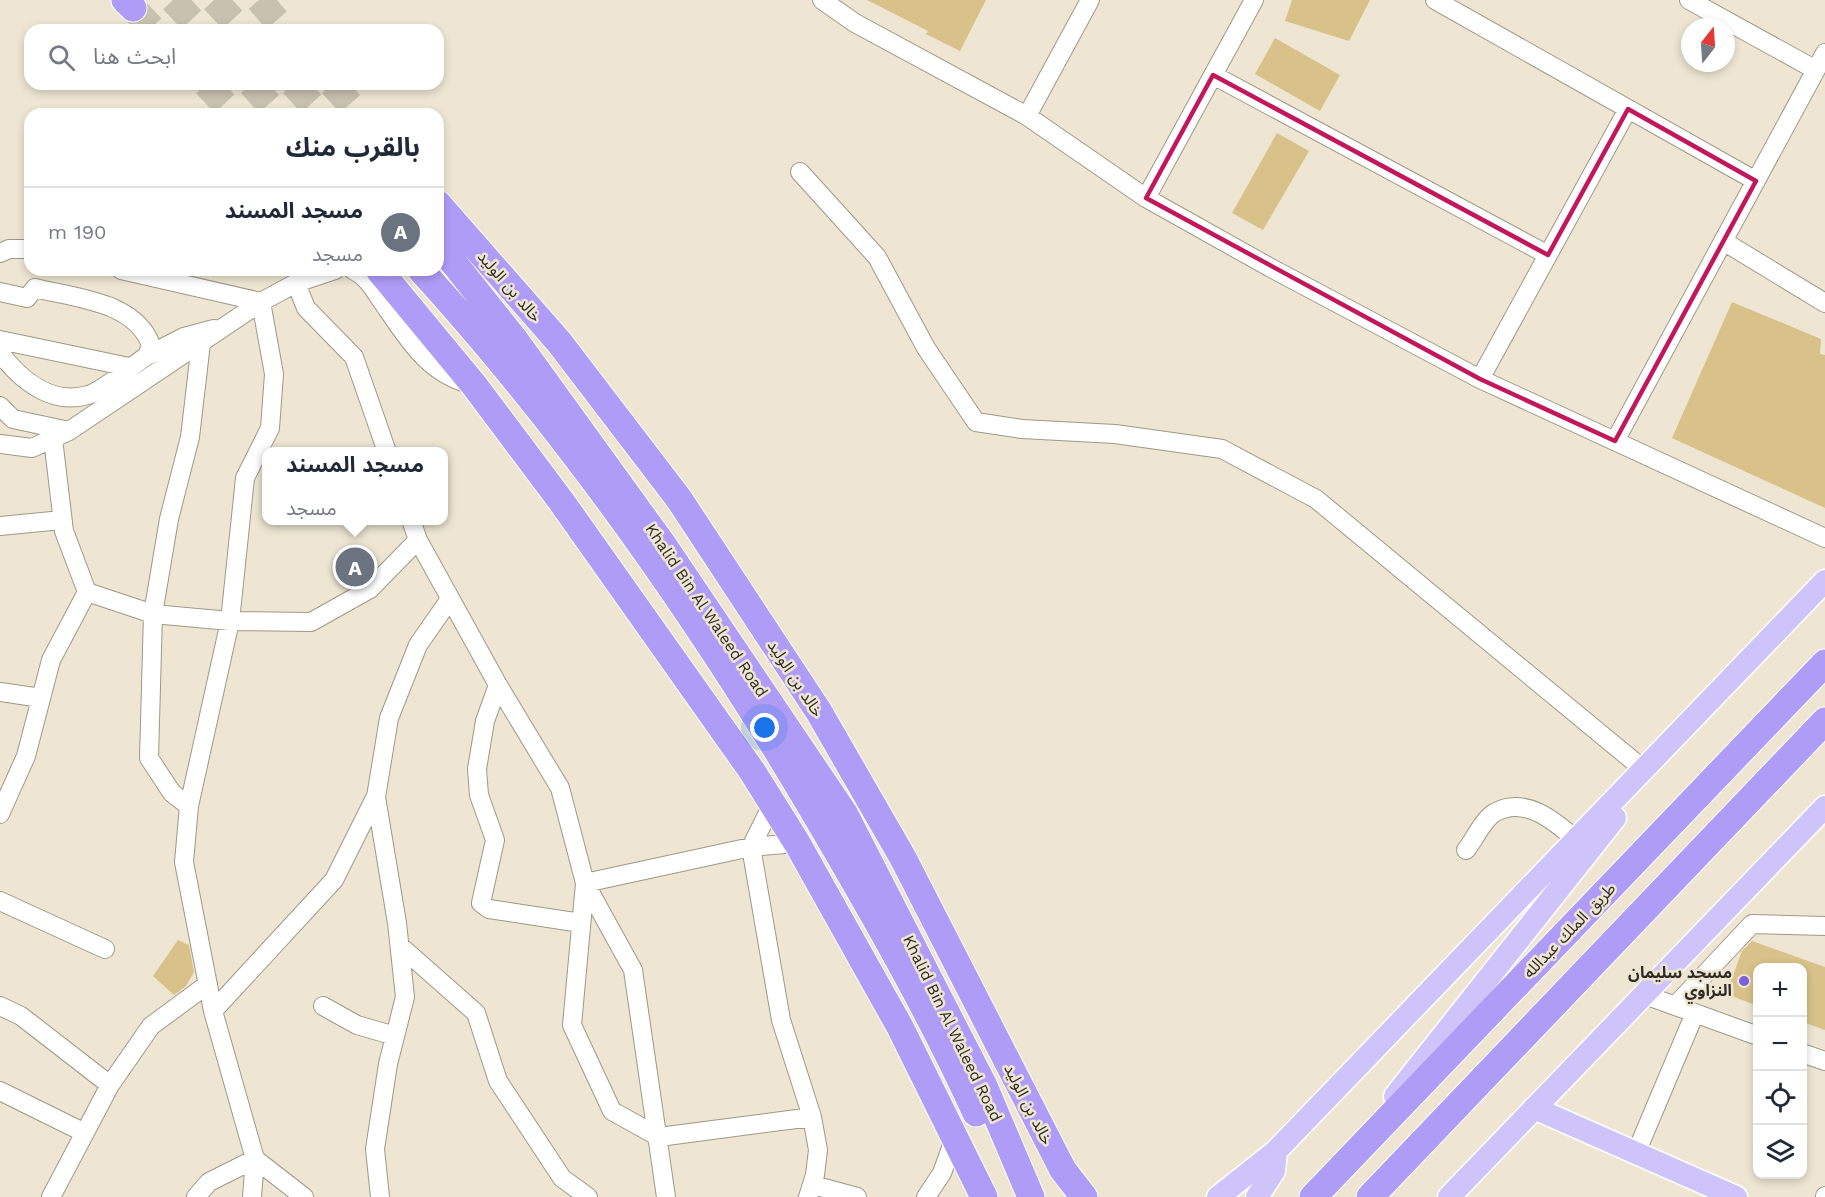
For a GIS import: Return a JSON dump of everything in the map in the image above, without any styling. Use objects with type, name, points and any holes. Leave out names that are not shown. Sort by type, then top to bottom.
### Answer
[{"type":"highway","name":"خالد بن الوليد","points":[[444,211],[559,342],[680,499],[812,702],[903,858],[1063,1170],[1084,1197]]},
{"type":"highway","name":"Khalid Bin Al Waleed Road","points":[[444,251],[515,340],[664,546],[844,813],[975,1090],[1031,1197]]},
{"type":"highway","points":[[384,276],[474,385],[697,690],[772,804],[797,843],[900,1027],[984,1197]]},
{"type":"highway","name":"Khalid Bin Al Waleed Road","points":[[426,276],[532,400],[588,474],[766,731],[975,1090],[1013,1197]]},
{"type":"highway","name":"طريق الملك عبدالله","points":[[1320,1190],[1825,663]]},
{"type":"highway","points":[[1370,1197],[1825,721]]},
{"type":"highway","points":[[1063,1170],[1067,1197]]},
{"type":"main road","points":[[1218,1197],[1276,1151],[1825,581]]},
{"type":"main road","points":[[1320,1190],[1699,711]]},
{"type":"main road","points":[[1449,1197],[1825,807]]},
{"type":"main road","points":[[1534,1108],[1736,1197]]},
{"type":"main road","points":[[1257,1197],[1274,1171],[1276,1151]]},
{"type":"street","points":[[822,0],[855,23],[1027,116],[1146,198],[1480,379],[1825,538]]},
{"type":"street","points":[[1027,116],[1090,0]]},
{"type":"street","points":[[1146,198],[1254,0]]},
{"type":"street","points":[[1435,0],[1467,8],[1628,109],[1756,181]]},
{"type":"street","points":[[1689,0],[1816,70]]},
{"type":"street","points":[[1615,441],[1825,53]]},
{"type":"street","points":[[1213,75],[1548,255]]},
{"type":"street","points":[[1480,379],[1628,109]]},
{"type":"street","points":[[800,172],[877,257],[926,348],[976,422],[1022,429],[1115,434],[1222,450],[1306,493],[1429,590],[1642,770]]},
{"type":"street","points":[[1724,241],[1825,303]]},
{"type":"street","points":[[0,253],[9,249],[24,249]]},
{"type":"street","points":[[147,276],[261,302]]},
{"type":"street","points":[[0,444],[32,448],[61,435],[261,302],[296,283],[317,276]]},
{"type":"street","points":[[361,276],[369,282],[424,360],[442,373],[474,385]]},
{"type":"street","points":[[296,283],[306,308],[354,357],[385,447]]},
{"type":"street","points":[[0,292],[27,298],[35,288],[118,309],[147,334],[151,345],[147,356]]},
{"type":"street","points":[[252,1197],[255,1159],[213,1011],[184,862],[189,806],[230,621],[246,478],[270,428],[274,374],[261,302]]},
{"type":"street","points":[[0,353],[18,375],[39,390],[61,396],[88,395],[147,356],[184,337],[226,326]]},
{"type":"street","points":[[0,340],[129,367]]},
{"type":"street","points":[[189,806],[172,793],[149,758],[153,614],[169,519],[190,437],[201,343]]},
{"type":"street","points":[[0,406],[13,419],[61,435]]},
{"type":"street","points":[[0,814],[26,756],[51,660],[87,592],[62,520],[61,435]]},
{"type":"street","points":[[0,526],[62,520]]},
{"type":"street","points":[[413,525],[418,540],[498,685],[560,788],[585,883],[633,970],[666,1197]]},
{"type":"street","points":[[87,592],[153,614],[230,621],[311,622],[370,589],[418,540]]},
{"type":"street","points":[[213,1011],[334,880],[376,796],[389,718],[418,645],[450,599]]},
{"type":"street","points":[[498,685],[485,721],[477,769],[480,795],[495,840],[481,903],[489,909],[581,923]]},
{"type":"street","points":[[0,692],[41,698]]},
{"type":"street","points":[[376,796],[400,946],[405,997],[388,1064],[375,1149],[380,1197]]},
{"type":"street","points":[[772,804],[750,847],[781,1020],[812,1117],[818,1150],[810,1191],[857,1197]]},
{"type":"street","points":[[1466,850],[1494,813],[1514,807],[1532,810],[1553,819],[1576,840]]},
{"type":"street","points":[[585,883],[750,847],[797,843]]},
{"type":"street","points":[[585,883],[572,1025],[612,1111],[659,1137],[812,1117]]},
{"type":"street","points":[[0,901],[105,949]]},
{"type":"street","points":[[1675,1006],[1752,924],[1825,926]]},
{"type":"street","points":[[400,946],[476,1013],[498,1081],[562,1178],[588,1197]]},
{"type":"street","points":[[51,1197],[110,1085],[151,1026],[208,984]]},
{"type":"street","points":[[1645,995],[1753,1034]]},
{"type":"street","points":[[0,1006],[21,1016],[110,1085]]},
{"type":"street","points":[[323,1006],[357,1025],[395,1036]]},
{"type":"street","points":[[1636,1153],[1695,1013]]},
{"type":"street","points":[[1807,1054],[1825,1061]]},
{"type":"street","points":[[0,1091],[85,1133]]},
{"type":"street","points":[[926,1197],[942,1173],[954,1137]]},
{"type":"street","points":[[196,1197],[208,1182],[255,1159]]},
{"type":"street","points":[[255,1159],[304,1197]]},
{"type":"highlighted area","points":[[1213,75],[1548,255],[1628,109],[1756,181],[1615,441],[1480,379],[1146,198]]},
{"type":"building","points":[[867,0],[986,0],[960,51],[926,34],[928,31]]},
{"type":"building","points":[[1292,0],[1370,0],[1349,41],[1285,21]]},
{"type":"building","points":[[1275,38],[1340,75],[1320,111],[1255,74]]},
{"type":"building","points":[[1277,133],[1309,151],[1263,230],[1232,213]]},
{"type":"building","points":[[1732,302],[1821,339],[1820,354],[1825,355],[1825,508],[1672,438]]},
{"type":"building","points":[[178,940],[189,945],[194,972],[186,986],[174,995],[153,976]]},
{"type":"building","name":"مسجد سليمان النزاوي","points":[[1752,941],[1825,967],[1825,1030],[1807,1023],[1807,963],[1753,963],[1753,1004],[1726,994],[1742,951]]},
{"type":"tunnel","points":[[173,0],[195,24]]},
{"type":"tunnel","points":[[214,0],[236,24]]},
{"type":"tunnel","points":[[259,0],[280,24]]},
{"type":"tunnel","points":[[133,8],[148,24]]},
{"type":"tunnel","points":[[212,90],[228,108]]},
{"type":"tunnel","points":[[256,90],[273,108]]},
{"type":"tunnel","points":[[299,90],[315,108]]},
{"type":"tunnel","points":[[337,90],[354,108]]},
{"type":"place","name":"مسجد المسند","points":[[355,567]]},
{"type":"place","name":"مسجد سليمان النزاوي","points":[[1744,981]]}]
